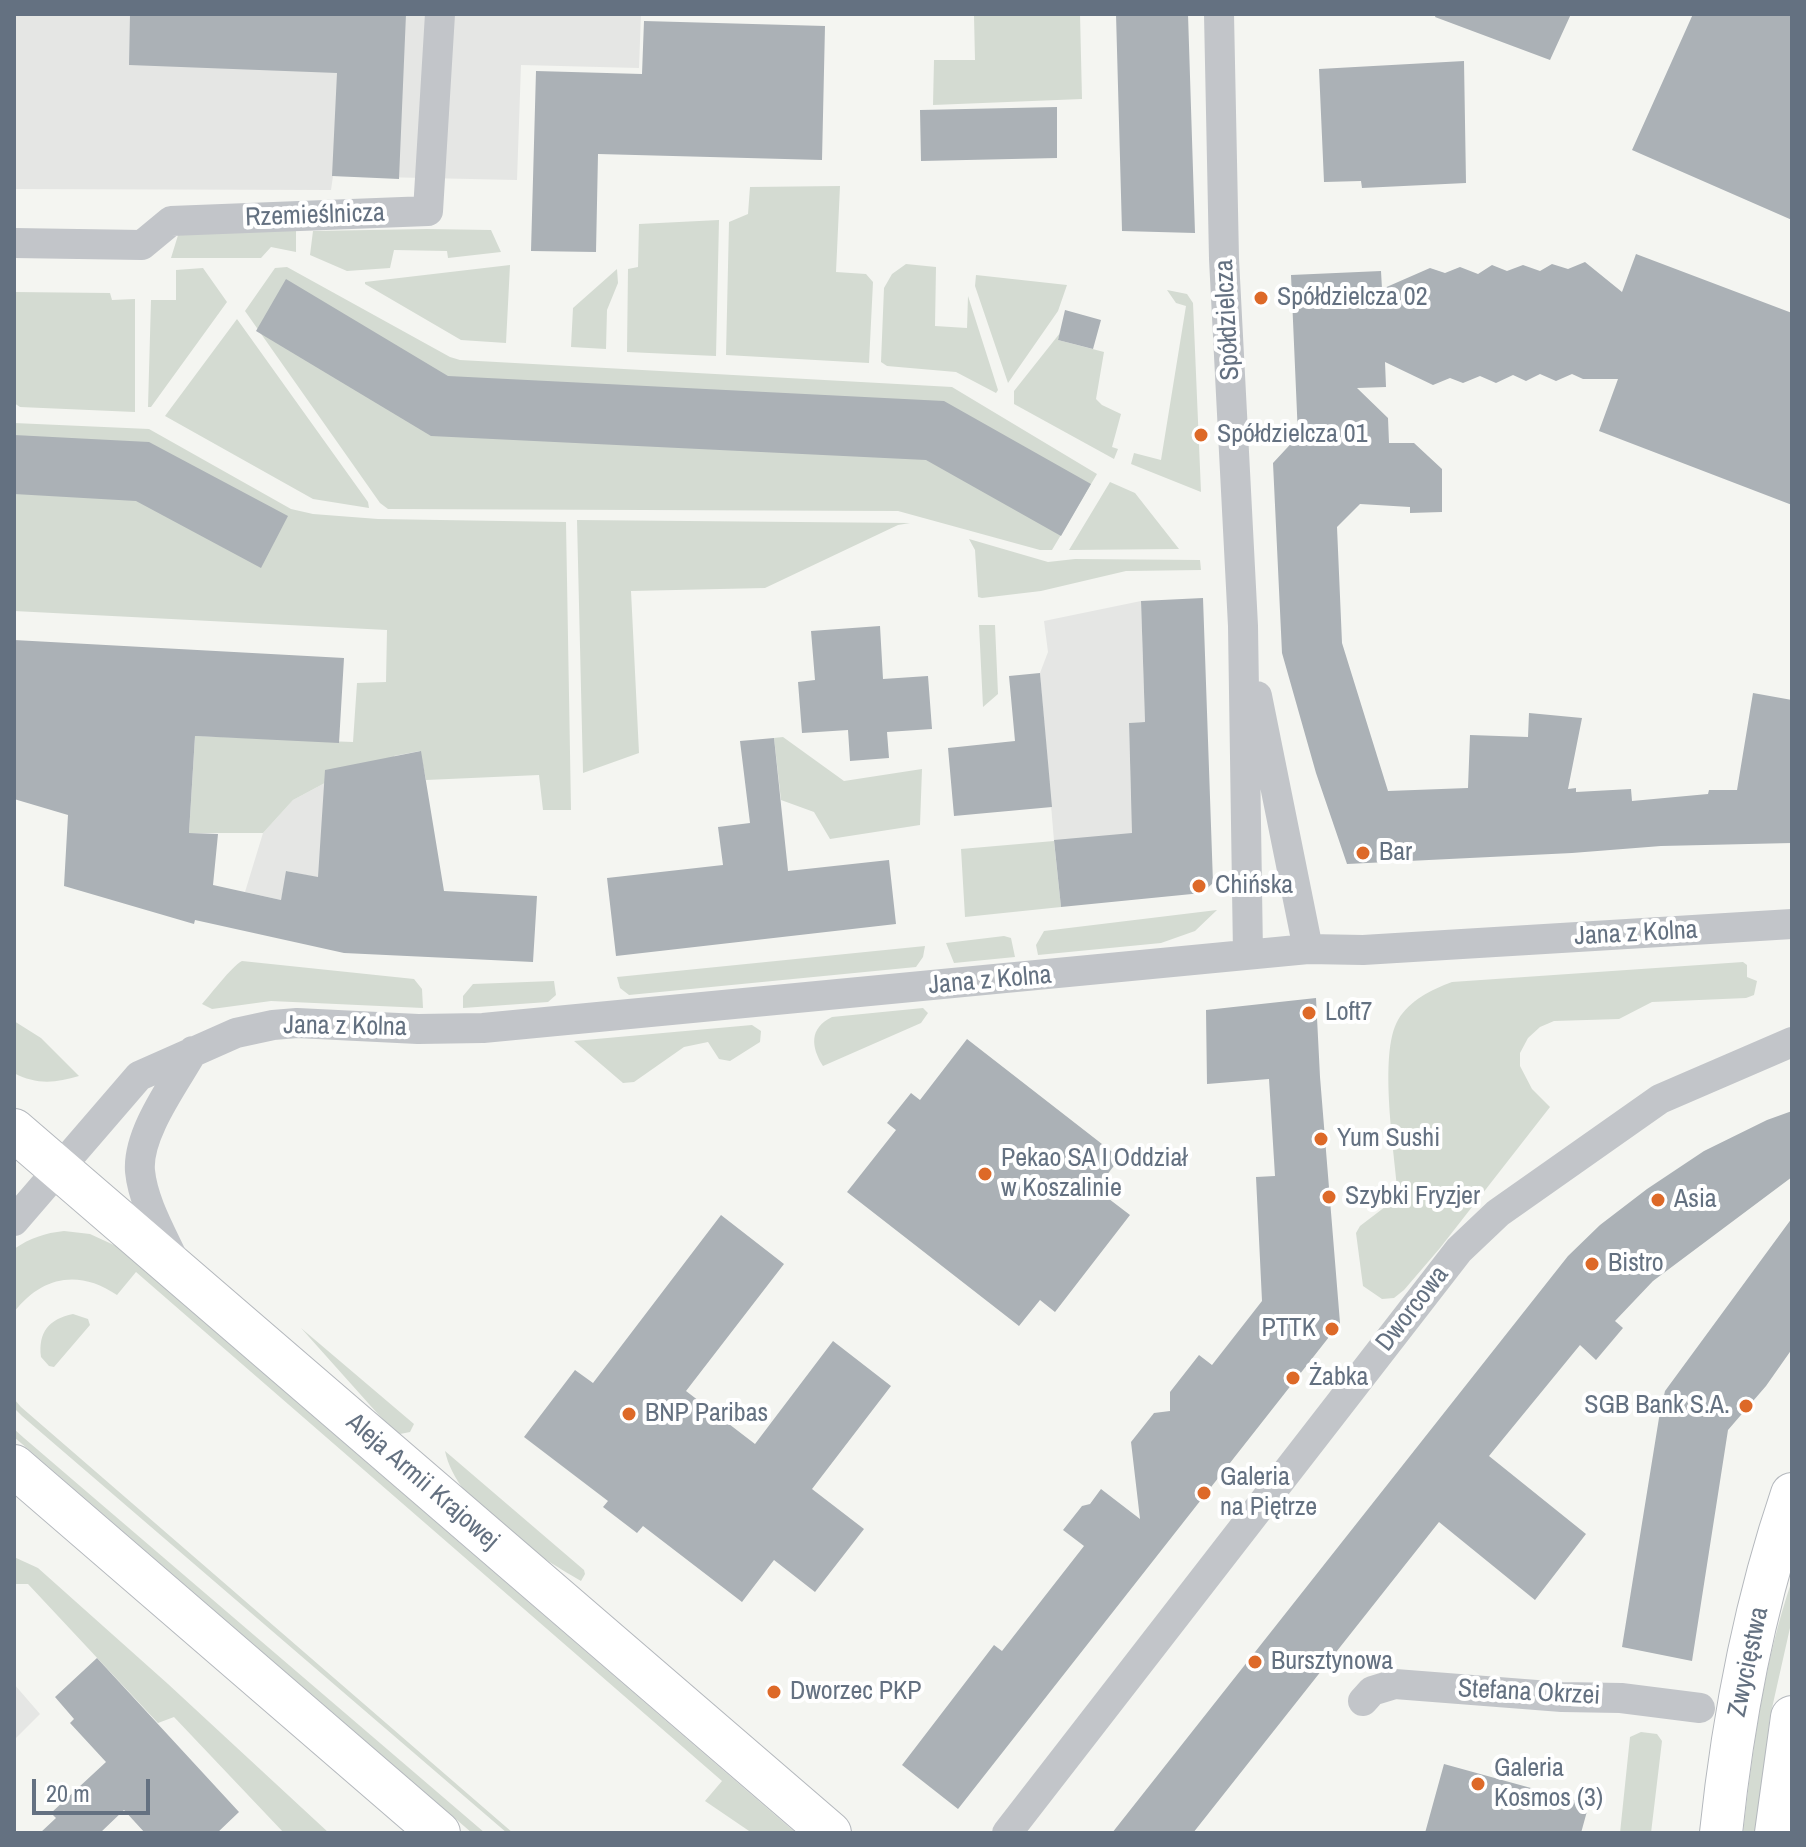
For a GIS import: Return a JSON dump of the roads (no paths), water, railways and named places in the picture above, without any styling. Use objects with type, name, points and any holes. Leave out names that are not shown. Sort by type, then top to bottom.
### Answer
[{"type":"street","name":"Rzemieślnicza","points":[[14,243],[142,245],[171,221],[428,211],[440,14]]},
{"type":"street","name":"Spółdzielcza","points":[[1219,14],[1224,259],[1243,626],[1248,954]]},
{"type":"street","name":"Spółdzielcza","points":[[1243,626],[1308,949]]},
{"type":"street","name":"Jana z Kolna","points":[[14,1221],[139,1076],[236,1033],[273,1025],[297,1023],[418,1029],[530,1024],[1308,949],[1363,950],[1792,924]]},
{"type":"street","name":"Dworcowa","points":[[1007,1833],[1459,1250],[1498,1213],[1660,1099],[1792,1042]]},
{"type":"street","points":[[181,1275],[144,1191],[140,1171],[141,1154],[153,1121],[193,1051]]},
{"type":"street","name":"Aleja Armii Krajowej","points":[[14,1130],[830,1833]]},
{"type":"street","points":[[14,1466],[439,1833]]},
{"type":"street","name":"Zwycięstwa","points":[[1721,1833],[1737,1712],[1760,1610],[1792,1494]]},
{"type":"street","name":"Stefana Okrzei","points":[[1363,1701],[1372,1691],[1395,1684],[1562,1697],[1621,1698],[1700,1708]]},
{"type":"street","name":"Zwycięstwa","points":[[1776,1833],[1792,1717]]},
{"type":"place","name":"Spółdzielcza 02","points":[[1261,298]]},
{"type":"place","name":"Spółdzielcza 01","points":[[1201,435]]},
{"type":"place","name":"Bar","points":[[1363,853]]},
{"type":"place","name":"Chińska","points":[[1199,886]]},
{"type":"place","name":"Loft7","points":[[1309,1013]]},
{"type":"place","name":"Yum Sushi","points":[[1321,1139]]},
{"type":"place","name":"Pekao SA I Oddział w Koszalinie","points":[[985,1174]]},
{"type":"place","name":"Szybki Fryzjer","points":[[1329,1197]]},
{"type":"place","name":"Asia","points":[[1658,1200]]},
{"type":"place","name":"Bistro","points":[[1592,1264]]},
{"type":"place","name":"PTTK","points":[[1332,1329]]},
{"type":"place","name":"Żabka","points":[[1293,1378]]},
{"type":"place","name":"SGB Bank S.A.","points":[[1746,1406]]},
{"type":"place","name":"BNP Paribas","points":[[629,1414]]},
{"type":"place","name":"Galeria na Piętrze","points":[[1204,1493]]},
{"type":"place","name":"Bursztynowa","points":[[1255,1662]]},
{"type":"place","name":"Dworzec PKP","points":[[774,1692]]},
{"type":"place","name":"Galeria Kosmos (3)","points":[[1478,1784]]}]
